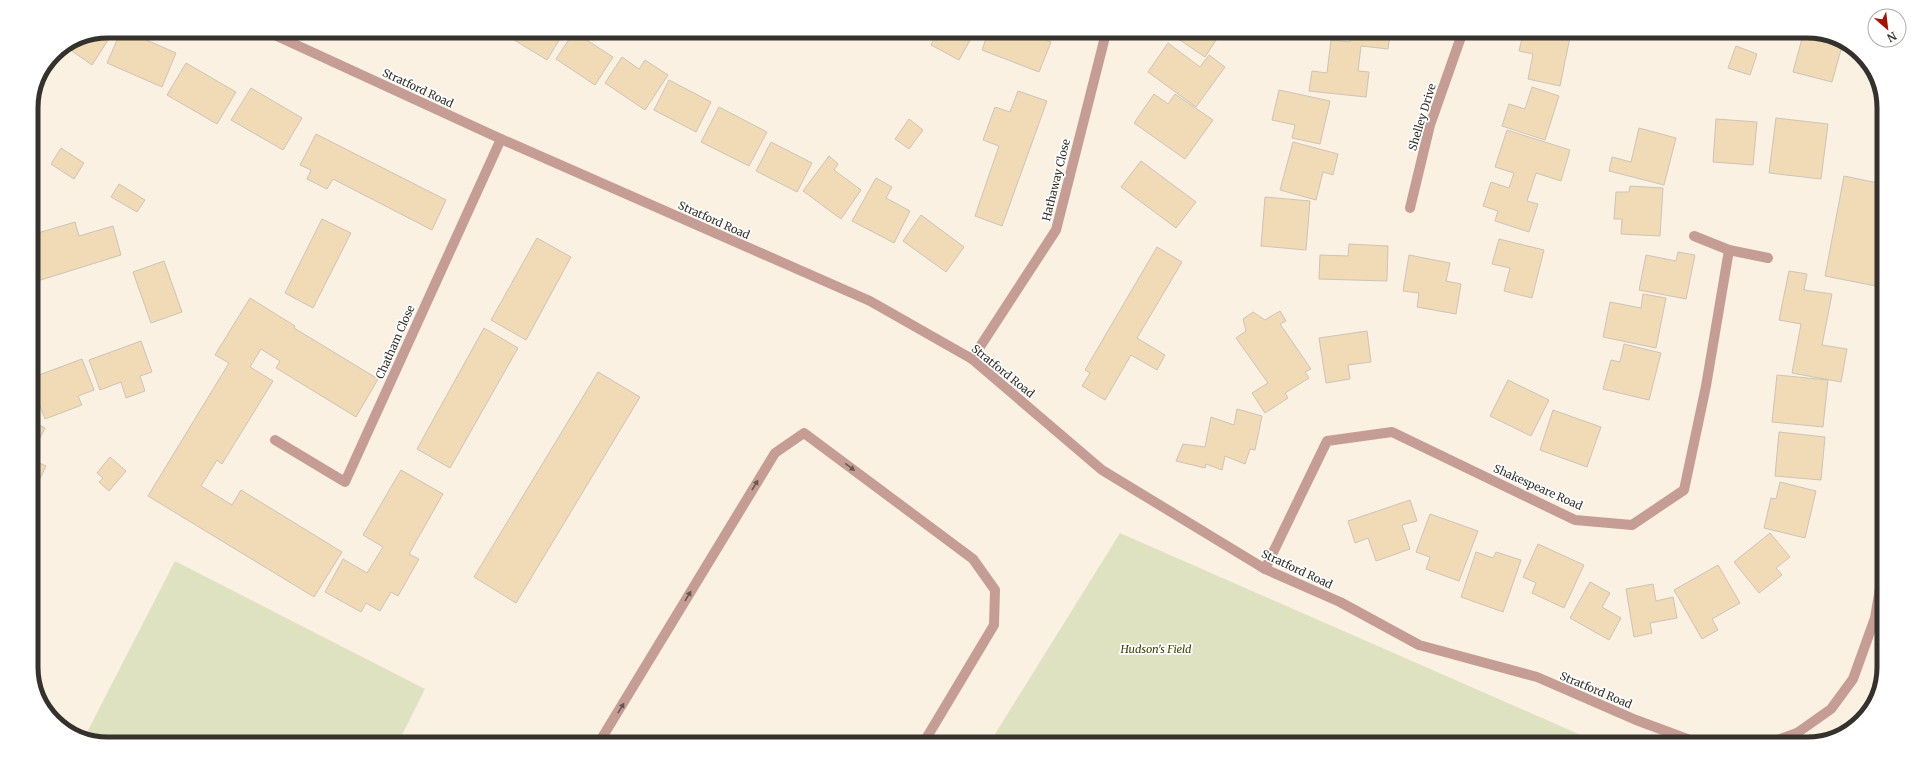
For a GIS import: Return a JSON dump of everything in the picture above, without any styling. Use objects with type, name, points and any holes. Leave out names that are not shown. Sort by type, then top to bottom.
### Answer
[{"type":"street","name":"Stratford Road","points":[[281,38],[501,139],[870,302],[972,359],[1102,470],[1265,569],[1340,602],[1419,645],[1538,677],[1636,720],[1682,737]]},
{"type":"street","name":"Hathaway Close","points":[[972,359],[1056,230],[1105,38]]},
{"type":"street","name":"Shelley Drive","points":[[1410,208],[1430,125],[1461,38]]},
{"type":"street","name":"Chatham Close","points":[[275,440],[345,482],[501,139]]},
{"type":"street","points":[[1694,236],[1729,250],[1768,258]]},
{"type":"street","name":"Shakespeare Road","points":[[1265,569],[1327,441],[1392,432],[1575,520],[1632,525],[1684,490],[1706,386],[1729,250]]},
{"type":"street","points":[[602,737],[775,453],[804,433],[973,559],[995,590],[994,625],[927,737]]},
{"type":"street","points":[[1786,737],[1797,733],[1831,708],[1853,679],[1875,618],[1877,606]]},
{"type":"street","points":[[1797,733],[1798,737]]},
{"type":"green space","name":"Hudson's Field","points":[[1120,533],[1585,737],[993,737]]},
{"type":"green space","points":[[175,561],[425,689],[401,737],[108,737],[94,736],[86,733]]},
{"type":"building","points":[[109,38],[92,65],[70,49],[81,43],[94,39]]},
{"type":"building","points":[[118,38],[142,38],[176,53],[162,87],[107,63]]},
{"type":"building","points":[[511,38],[560,38],[547,60]]},
{"type":"building","points":[[570,38],[583,38],[613,57],[595,85],[556,59]]},
{"type":"building","points":[[934,38],[971,38],[959,60],[931,45]]},
{"type":"building","points":[[986,38],[1042,38],[1051,42],[1039,72],[982,50]]},
{"type":"building","points":[[1177,38],[1217,38],[1205,57]]},
{"type":"building","points":[[1350,38],[1389,38],[1388,49],[1361,46],[1358,71],[1369,72],[1366,97],[1309,91],[1312,71],[1327,73],[1331,40],[1350,42]]},
{"type":"building","points":[[1522,38],[1570,38],[1560,86],[1528,79],[1533,54],[1519,51]]},
{"type":"building","points":[[1802,38],[1821,40],[1842,47],[1832,82],[1793,72]]},
{"type":"building","points":[[1168,43],[1200,67],[1209,55],[1225,67],[1196,107],[1148,72]]},
{"type":"building","points":[[1736,46],[1757,54],[1750,75],[1728,68]]},
{"type":"building","points":[[622,57],[639,69],[645,60],[668,75],[645,110],[605,83]]},
{"type":"building","points":[[186,63],[236,92],[217,124],[167,95]]},
{"type":"building","points":[[669,80],[711,102],[696,132],[654,110]]},
{"type":"building","points":[[1532,87],[1559,96],[1545,140],[1502,126],[1509,104],[1525,109]]},
{"type":"building","points":[[251,88],[302,118],[283,150],[231,120]]},
{"type":"building","points":[[1279,90],[1330,101],[1320,144],[1292,138],[1295,125],[1272,120]]},
{"type":"building","points":[[1018,91],[1047,101],[1002,226],[975,216],[999,146],[983,140],[995,107],[1010,112]]},
{"type":"building","points":[[1154,94],[1168,104],[1175,94],[1213,120],[1185,159],[1134,123]]},
{"type":"building","points":[[719,107],[767,132],[749,166],[701,142]]},
{"type":"building","points":[[1776,118],[1828,124],[1821,179],[1769,173]]},
{"type":"building","points":[[909,119],[923,130],[909,149],[895,139]]},
{"type":"building","points":[[1716,119],[1757,122],[1753,165],[1713,162]]},
{"type":"building","points":[[1639,128],[1676,138],[1664,185],[1609,171],[1612,157],[1631,162]]},
{"type":"building","points":[[1507,130],[1570,150],[1561,181],[1536,173],[1527,201],[1538,204],[1529,232],[1495,221],[1498,211],[1483,206],[1491,182],[1509,188],[1514,173],[1495,167]]},
{"type":"building","points":[[316,134],[446,200],[432,230],[333,179],[327,189],[307,179],[311,170],[300,165]]},
{"type":"building","points":[[771,142],[812,163],[797,192],[756,171]]},
{"type":"building","points":[[1293,142],[1338,154],[1333,175],[1323,172],[1316,200],[1280,190]]},
{"type":"building","points":[[61,148],[84,163],[74,179],[51,164]]},
{"type":"building","points":[[829,156],[838,164],[834,170],[861,190],[841,219],[803,191]]},
{"type":"building","points":[[1141,161],[1196,202],[1176,228],[1121,187]]},
{"type":"building","points":[[1844,176],[1877,183],[1876,286],[1825,276]]},
{"type":"building","points":[[876,178],[892,187],[886,198],[910,211],[894,243],[852,221]]},
{"type":"building","points":[[119,184],[145,200],[137,212],[111,197]]},
{"type":"building","points":[[1630,186],[1663,188],[1660,236],[1621,234],[1622,219],[1614,219],[1616,192],[1629,192]]},
{"type":"building","points":[[1265,197],[1310,201],[1306,250],[1261,246]]},
{"type":"building","points":[[921,215],[964,247],[946,272],[903,241]]},
{"type":"building","points":[[322,219],[351,233],[313,308],[285,293]]},
{"type":"building","points":[[75,222],[79,236],[113,226],[121,255],[38,281],[38,233]]},
{"type":"building","points":[[537,238],[571,257],[526,340],[491,320]]},
{"type":"building","points":[[1499,239],[1544,250],[1532,298],[1504,291],[1510,268],[1492,264]]},
{"type":"building","points":[[1349,244],[1388,246],[1387,281],[1319,279],[1320,255],[1348,256]]},
{"type":"building","points":[[1157,247],[1182,262],[1137,338],[1165,355],[1157,370],[1131,355],[1105,400],[1082,386],[1090,373],[1085,370]]},
{"type":"building","points":[[1678,252],[1695,255],[1686,299],[1639,290],[1646,255],[1676,261]]},
{"type":"building","points":[[1409,255],[1450,263],[1446,281],[1461,284],[1456,314],[1417,307],[1419,293],[1403,291]]},
{"type":"building","points":[[164,261],[182,312],[151,323],[133,272]]},
{"type":"building","points":[[1789,271],[1807,274],[1804,290],[1832,294],[1822,345],[1847,349],[1841,382],[1792,373],[1801,324],[1779,320]]},
{"type":"building","points":[[1643,294],[1666,298],[1656,348],[1603,337],[1610,302],[1641,308]]},
{"type":"building","points":[[250,298],[295,326],[294,328],[378,379],[356,417],[276,368],[280,361],[261,349],[250,367],[273,381],[222,464],[217,460],[201,486],[232,505],[241,490],[342,552],[314,597],[148,496],[229,363],[215,355]]},
{"type":"building","points":[[1280,311],[1286,321],[1280,324],[1311,369],[1305,372],[1309,378],[1285,393],[1288,398],[1265,413],[1252,393],[1268,383],[1236,338],[1246,331],[1243,319],[1253,312],[1265,320]]},
{"type":"building","points":[[484,328],[518,348],[450,468],[417,449]]},
{"type":"building","points":[[1367,331],[1371,362],[1348,365],[1350,379],[1326,383],[1319,338]]},
{"type":"building","points":[[141,341],[152,372],[140,376],[145,391],[126,398],[121,382],[100,390],[89,360]]},
{"type":"building","points":[[1624,344],[1661,353],[1649,400],[1603,389],[1611,360],[1620,362]]},
{"type":"building","points":[[82,359],[94,390],[78,396],[82,405],[45,419],[38,400],[38,375]]},
{"type":"building","points":[[598,372],[640,397],[516,603],[474,577]]},
{"type":"building","points":[[1777,375],[1828,380],[1823,427],[1772,422]]},
{"type":"building","points":[[1508,380],[1549,400],[1531,436],[1490,416]]},
{"type":"building","points":[[1237,409],[1262,416],[1255,450],[1250,449],[1245,464],[1225,456],[1222,470],[1206,464],[1205,468],[1176,461],[1183,444],[1205,447],[1211,417],[1234,425]]},
{"type":"building","points":[[1553,410],[1601,427],[1587,467],[1540,450]]},
{"type":"building","points":[[38,424],[45,428],[38,442]]},
{"type":"building","points":[[1779,432],[1825,437],[1821,480],[1775,476]]},
{"type":"building","points":[[110,457],[126,471],[109,491],[99,482],[103,478],[97,473]]},
{"type":"building","points":[[38,462],[46,466],[38,483]]},
{"type":"building","points":[[401,470],[443,494],[409,554],[419,559],[398,596],[391,592],[380,611],[366,603],[361,612],[325,592],[343,559],[367,573],[383,547],[363,535]]},
{"type":"building","points":[[1780,482],[1816,491],[1805,538],[1764,528],[1771,498],[1776,499]]},
{"type":"building","points":[[1410,500],[1417,521],[1402,525],[1410,549],[1376,561],[1368,538],[1355,543],[1348,521]]},
{"type":"building","points":[[1430,514],[1478,531],[1459,581],[1426,569],[1430,557],[1416,552]]},
{"type":"building","points":[[1770,533],[1790,557],[1776,568],[1782,575],[1759,593],[1734,562]]},
{"type":"building","points":[[1538,544],[1584,565],[1564,608],[1532,593],[1536,583],[1523,577]]},
{"type":"building","points":[[1476,552],[1493,558],[1496,552],[1521,560],[1503,612],[1461,597]]},
{"type":"building","points":[[1718,565],[1740,603],[1712,619],[1718,630],[1702,639],[1674,590]]},
{"type":"building","points":[[1590,582],[1610,593],[1602,607],[1621,618],[1609,640],[1570,618]]},
{"type":"building","points":[[1653,584],[1656,601],[1673,597],[1677,618],[1650,623],[1652,633],[1634,637],[1626,589]]}]
